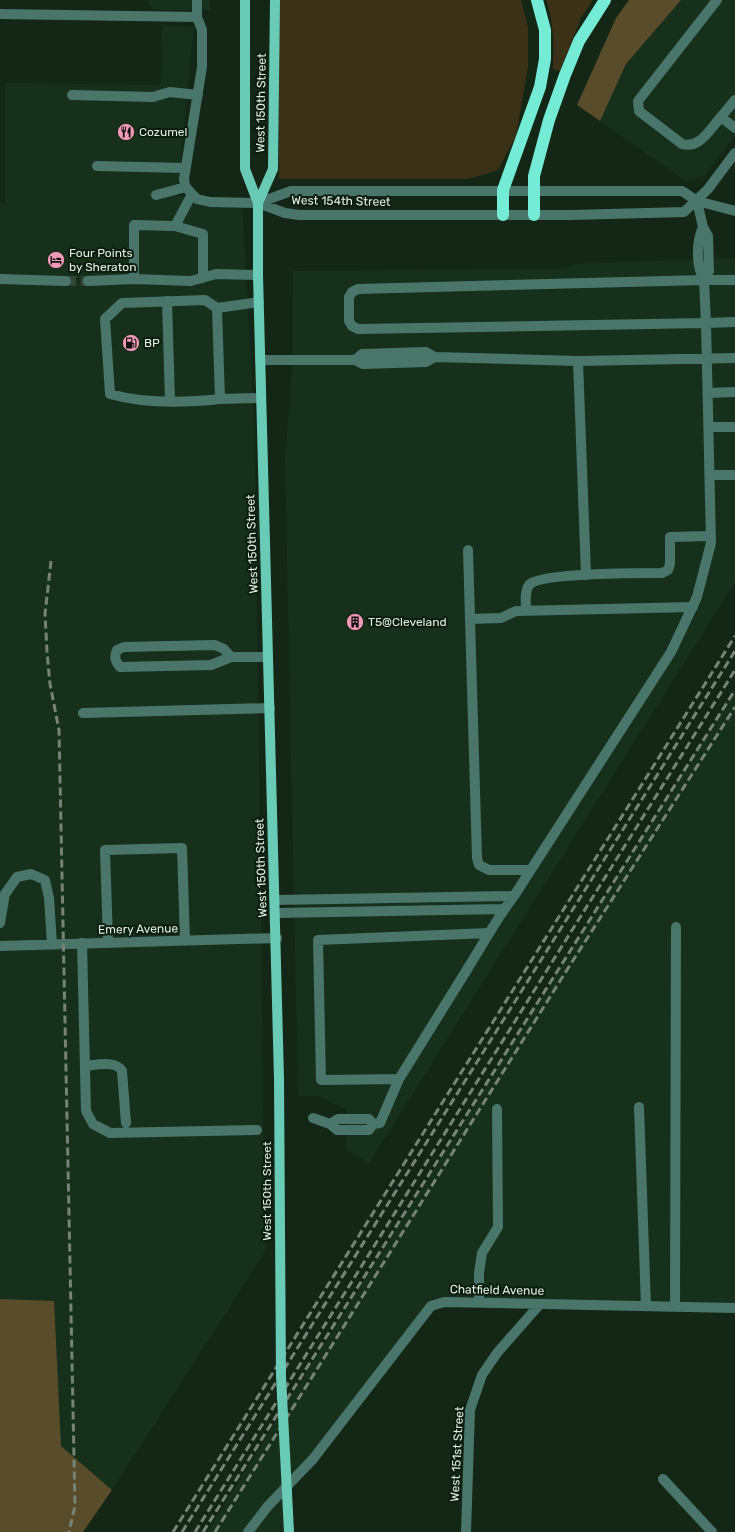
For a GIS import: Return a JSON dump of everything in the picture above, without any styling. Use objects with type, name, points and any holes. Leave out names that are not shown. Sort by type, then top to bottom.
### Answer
[{"type":"highway","points":[[503,215],[503,190],[540,87],[545,59],[544,30],[537,0]]},
{"type":"highway","points":[[534,215],[534,176],[536,161],[565,75],[579,41],[605,0]]},
{"type":"main road","name":"West 150th Street","points":[[245,0],[245,169],[258,203],[260,360],[280,1079],[281,1376],[289,1532]]},
{"type":"main road","name":"West 150th Street","points":[[258,203],[273,169],[275,0]]},
{"type":"street","points":[[197,0],[197,17],[202,30],[202,67],[184,179],[189,190],[197,199],[210,202],[258,203]]},
{"type":"street","points":[[717,0],[638,101],[638,107],[639,111],[663,130],[682,144],[689,146],[700,141],[735,100]]},
{"type":"street","points":[[0,14],[197,17]]},
{"type":"street","points":[[72,94],[153,97],[170,92],[198,95]]},
{"type":"street","points":[[721,117],[735,128]]},
{"type":"street","name":"West 154th Street","points":[[258,203],[285,213],[299,215],[534,215],[684,212],[708,189],[735,152]]},
{"type":"street","points":[[97,166],[185,168]]},
{"type":"street","points":[[156,194],[189,190]]},
{"type":"street","points":[[175,226],[189,190]]},
{"type":"street","name":"West 154th Street","points":[[258,203],[291,191],[682,191],[697,200]]},
{"type":"street","points":[[313,1118],[330,1124],[338,1119],[369,1119],[373,1124],[380,1123],[399,1079],[504,909],[514,896],[667,658],[693,607],[708,558],[711,536],[706,323],[704,280],[699,271],[699,236],[703,227],[697,200],[735,211]]},
{"type":"street","points":[[134,279],[134,225],[175,226],[203,234],[203,278]]},
{"type":"street","points":[[88,281],[134,279],[191,281],[216,274],[258,275]]},
{"type":"street","points":[[0,280],[66,281]]},
{"type":"street","points":[[735,280],[358,289],[352,292],[349,297],[349,322],[352,326],[358,329],[735,322]]},
{"type":"street","points":[[259,302],[217,308],[205,300],[122,303],[105,319],[110,394],[126,399],[170,401],[261,398]]},
{"type":"street","points":[[166,301],[170,401]]},
{"type":"street","points":[[217,308],[220,399]]},
{"type":"street","points":[[260,360],[355,360],[362,354],[426,352],[435,358],[578,361],[707,360],[735,358]]},
{"type":"street","points":[[578,361],[586,575]]},
{"type":"street","points":[[708,393],[735,392]]},
{"type":"street","points":[[709,428],[735,428]]},
{"type":"street","points":[[710,475],[735,475]]},
{"type":"street","points":[[526,610],[527,591],[531,583],[542,579],[586,575],[662,573],[668,570],[670,564],[670,537],[711,536]]},
{"type":"street","points":[[468,550],[477,858],[479,865],[489,870],[530,870]]},
{"type":"street","points":[[470,619],[501,618],[516,611],[526,610],[693,607]]},
{"type":"street","points":[[231,657],[224,649],[216,645],[124,647],[117,650],[115,655],[116,663],[120,667],[211,665],[231,657],[268,657]]},
{"type":"street","points":[[83,713],[270,708]]},
{"type":"street","points":[[108,942],[106,850],[182,848],[185,940]]},
{"type":"street","points":[[0,923],[5,894],[17,877],[31,874],[45,880],[49,898],[52,944]]},
{"type":"street","points":[[275,900],[431,896],[514,896]]},
{"type":"street","points":[[431,896],[432,910]]},
{"type":"street","points":[[276,913],[504,909]]},
{"type":"street","points":[[675,1307],[676,927]]},
{"type":"street","points":[[399,1079],[321,1080],[318,940],[489,934]]},
{"type":"street","name":"Emery Avenue","points":[[0,946],[276,938]]},
{"type":"street","points":[[82,943],[86,1111],[93,1124],[110,1133],[257,1130]]},
{"type":"street","points":[[85,1066],[114,1065],[120,1067],[122,1071],[126,1123]]},
{"type":"street","points":[[639,1107],[646,1306]]},
{"type":"street","points":[[479,1303],[479,1274],[482,1253],[498,1227],[497,1109]]},
{"type":"street","name":"Chatfield Avenue","points":[[248,1532],[268,1506],[313,1459],[431,1306],[444,1302],[735,1308]]},
{"type":"street","name":"West 151st Street","points":[[466,1532],[470,1410],[482,1375],[497,1353],[540,1304]]},
{"type":"street","points":[[663,1479],[712,1532]]},
{"type":"shaded area","points":[[146,0],[210,0],[210,10],[153,10]]},
{"type":"shaded area","points":[[279,0],[521,0],[528,27],[528,67],[516,136],[498,170],[469,179],[279,179]]},
{"type":"shaded area","points":[[546,0],[593,0],[581,18],[560,71],[553,69],[553,34],[551,17]]},
{"type":"shaded area","points":[[629,0],[681,0],[626,64],[600,121],[577,105],[616,18]]},
{"type":"shaded area","points":[[681,0],[735,0],[735,135],[705,175],[687,182],[600,121],[626,64]]},
{"type":"shaded area","points":[[162,25],[194,27],[177,195],[242,205],[255,428],[265,1252],[112,1490],[51,1437],[0,1437],[0,203],[5,203],[5,83],[161,85]]},
{"type":"shaded area","name":"T5@Cleveland","points":[[731,258],[735,260],[735,582],[369,1163],[346,1150],[346,1109],[317,1096],[298,1096],[285,458],[292,373],[293,271],[560,269],[576,264]]},
{"type":"shaded area","points":[[735,688],[735,1313],[444,1307],[435,1309],[292,1488],[293,1532],[207,1532]]},
{"type":"shaded area","points":[[0,1299],[54,1301],[61,1446],[112,1490],[83,1532],[0,1532]]},
{"type":"tunnel","points":[[66,281],[88,281]]},
{"type":"railway","points":[[51,561],[45,614],[50,684],[59,730],[75,1506],[69,1532]]},
{"type":"railway","points":[[173,1532],[735,636]]},
{"type":"railway","points":[[182,1532],[735,651]]},
{"type":"railway","points":[[195,1532],[735,670]]},
{"type":"railway","points":[[203,1532],[735,690]]},
{"type":"railway","points":[[215,1532],[565,973],[735,707]]},
{"type":"place","name":"Cozumel","points":[[126,132]]},
{"type":"place","name":"Four Points by Sheraton","points":[[56,260]]},
{"type":"place","name":"BP","points":[[131,343]]},
{"type":"place","name":"T5@Cleveland","points":[[355,622]]}]
